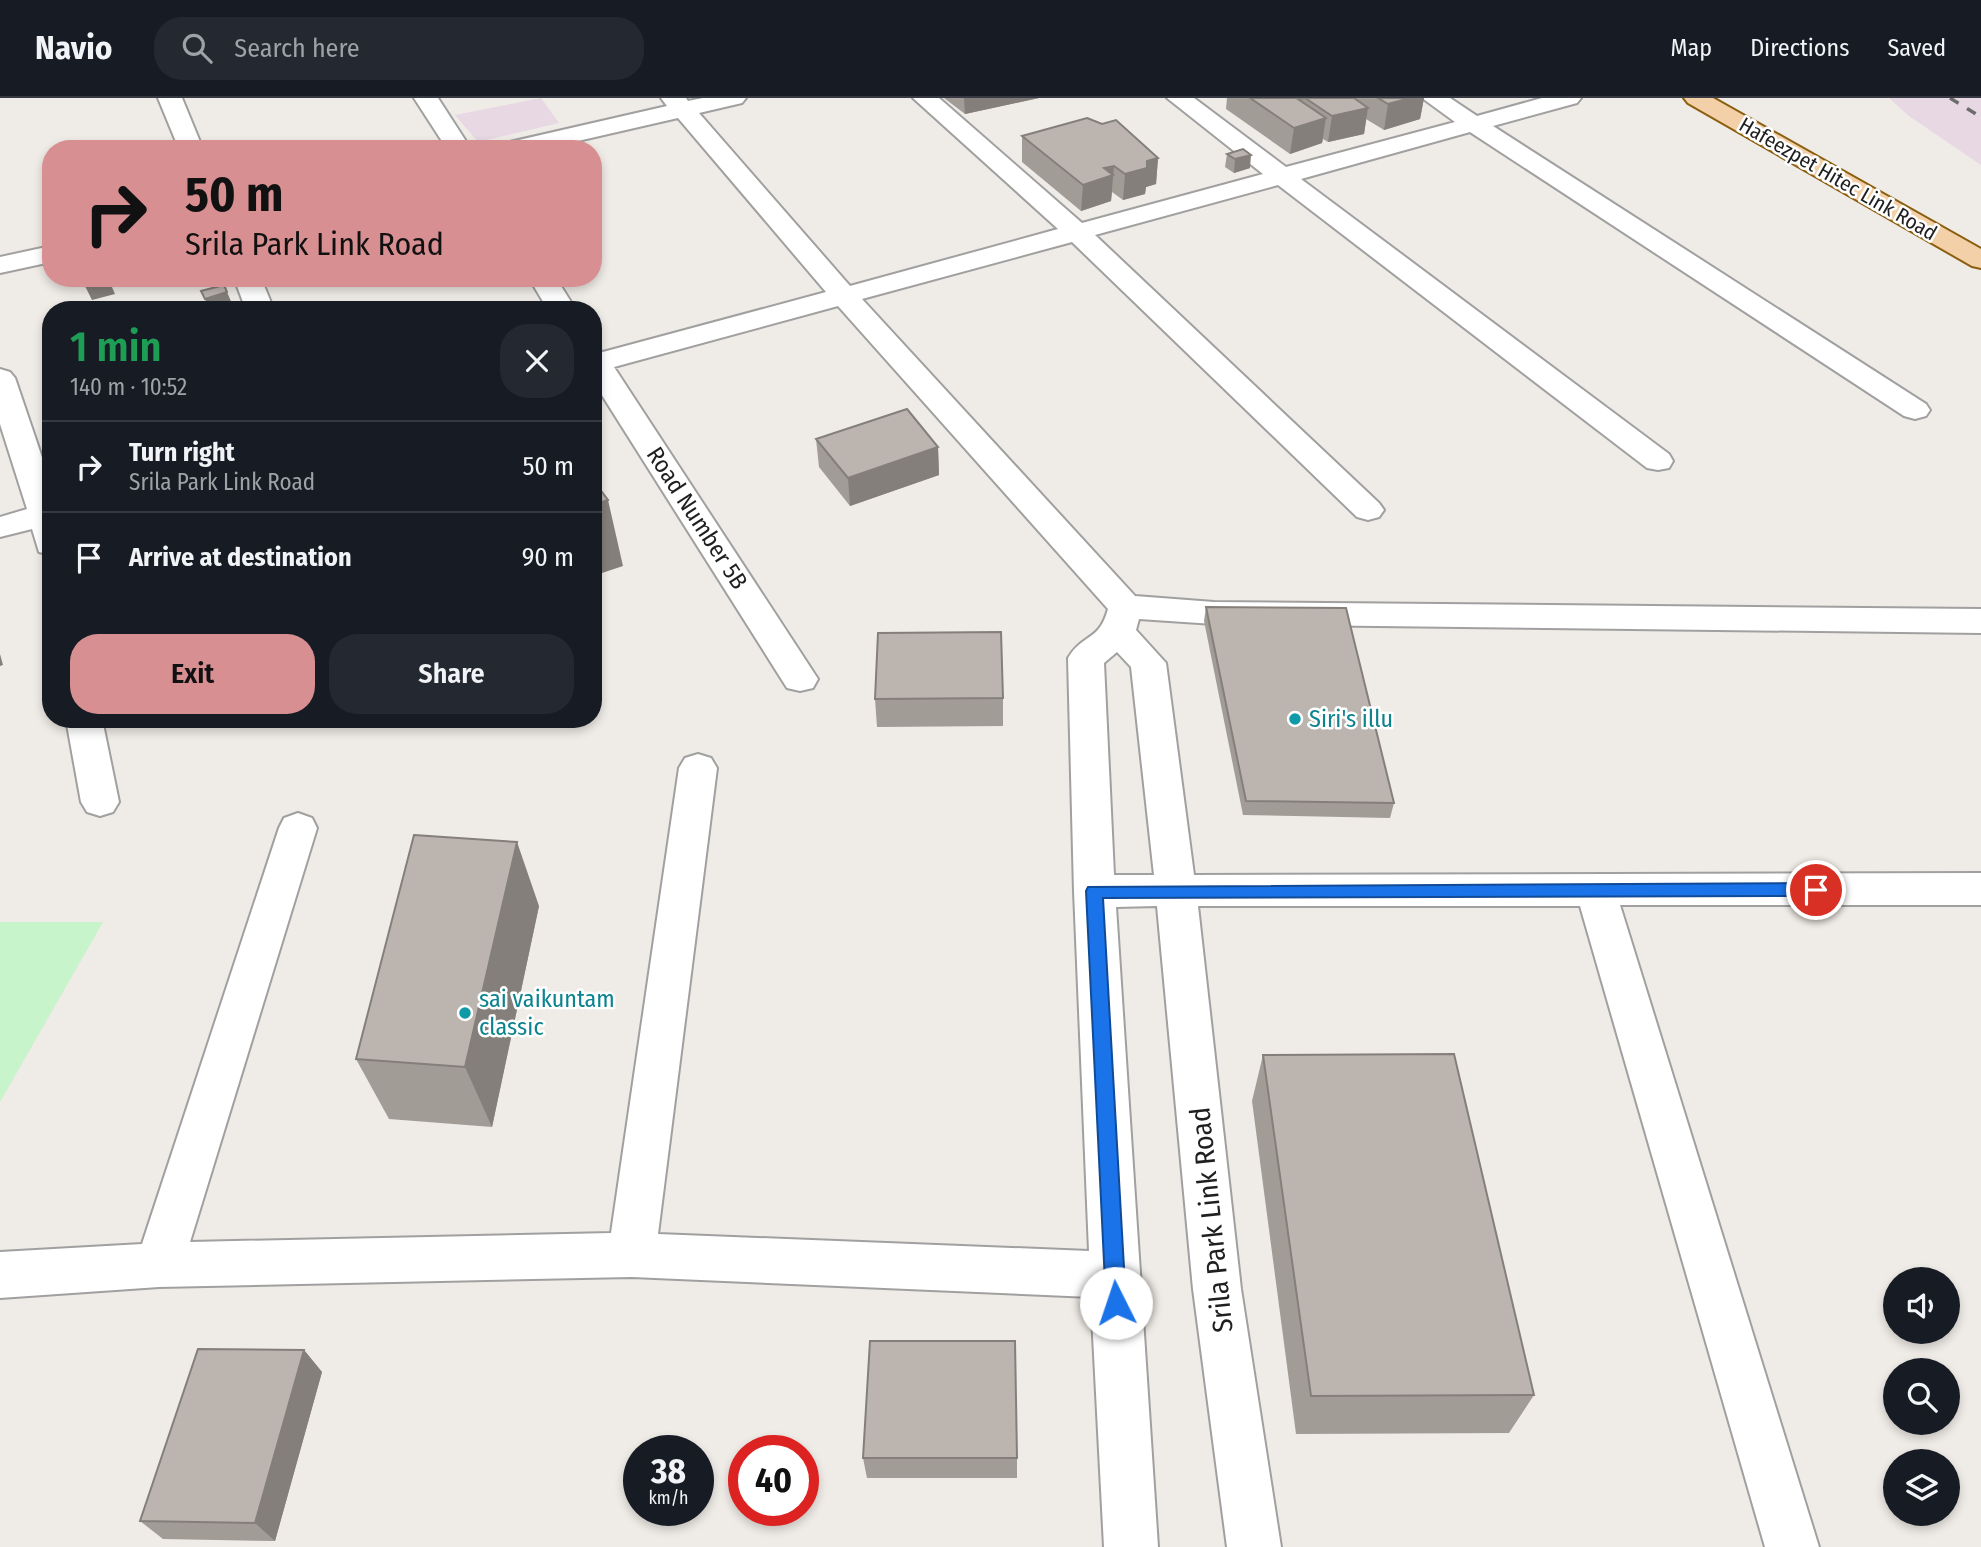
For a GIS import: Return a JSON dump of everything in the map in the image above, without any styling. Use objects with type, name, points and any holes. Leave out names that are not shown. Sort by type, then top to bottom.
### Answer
[{"type":"main road","name":"Hafeezpet Hitec Link Road","points":[[1696,98],[1981,260]]},
{"type":"street","points":[[170,98],[187,140]]},
{"type":"street","points":[[426,98],[453,140]]},
{"type":"street","points":[[544,140],[678,104],[734,98]]},
{"type":"street","points":[[925,98],[1077,232],[1368,510]]},
{"type":"street","points":[[1179,98],[1658,461]]},
{"type":"street","points":[[1434,98],[1915,410]]},
{"type":"street","points":[[602,360],[1569,98]]},
{"type":"street","name":"Srila Park Link Road","points":[[678,104],[1122,620],[1147,663],[1177,892],[1217,1289],[1254,1547]]},
{"type":"street","points":[[0,265],[42,256]]},
{"type":"street","name":"Road Number 5B","points":[[602,374],[800,679]]},
{"type":"street","points":[[0,378],[42,503]]},
{"type":"street","points":[[0,527],[42,524]]},
{"type":"street","points":[[1132,1547],[1114,1276],[1094,891],[1086,658],[1122,620],[1214,613],[1981,621]]},
{"type":"street","points":[[86,728],[100,802]]},
{"type":"street","points":[[632,1255],[698,768]]},
{"type":"street","points":[[159,1265],[298,828]]},
{"type":"street","points":[[1094,891],[1981,889]]},
{"type":"street","points":[[1595,890],[1792,1547]]},
{"type":"street","points":[[0,1275],[159,1265],[632,1255],[1114,1276]]},
{"type":"shaded area","points":[[541,98],[559,123],[476,140],[455,115]]},
{"type":"shaded area","points":[[1889,98],[1981,98],[1981,165],[1909,116]]},
{"type":"green space","points":[[0,922],[103,922],[0,1102]]},
{"type":"building","points":[[1250,98],[1305,98],[1298,99],[1326,118],[1294,128]]},
{"type":"building","points":[[1305,98],[1354,98],[1368,108],[1332,116]]},
{"type":"building","points":[[1378,98],[1410,98],[1388,104]]},
{"type":"building","points":[[1087,118],[1102,124],[1116,120],[1158,158],[1147,161],[1147,168],[1125,174],[1114,166],[1104,168],[1113,175],[1083,185],[1022,136]]},
{"type":"building","points":[[1243,149],[1251,155],[1235,159],[1227,154]]},
{"type":"building","points":[[225,287],[227,292],[205,299],[201,291]]},
{"type":"building","points":[[907,409],[938,447],[848,478],[816,439]]},
{"type":"building","name":"Siri's illu","points":[[1206,607],[1346,608],[1394,803],[1246,801]]},
{"type":"building","points":[[1001,632],[1003,698],[875,699],[878,633]]},
{"type":"building","points":[[414,835],[517,842],[465,1067],[356,1059]]},
{"type":"building","points":[[1454,1054],[1534,1395],[1311,1396],[1263,1055]]},
{"type":"building","points":[[870,1341],[1015,1341],[1017,1458],[863,1458]]},
{"type":"building","points":[[198,1349],[304,1350],[255,1523],[140,1521]]},
{"type":"railway","points":[[1950,98],[1981,117]]},
{"type":"place","name":"Siri's illu","points":[[1295,719]]},
{"type":"place","name":"sai vaikuntam classic","points":[[465,1013]]},
{"type":"route","points":[[1116,1303],[1094,891],[1816,890]]}]
